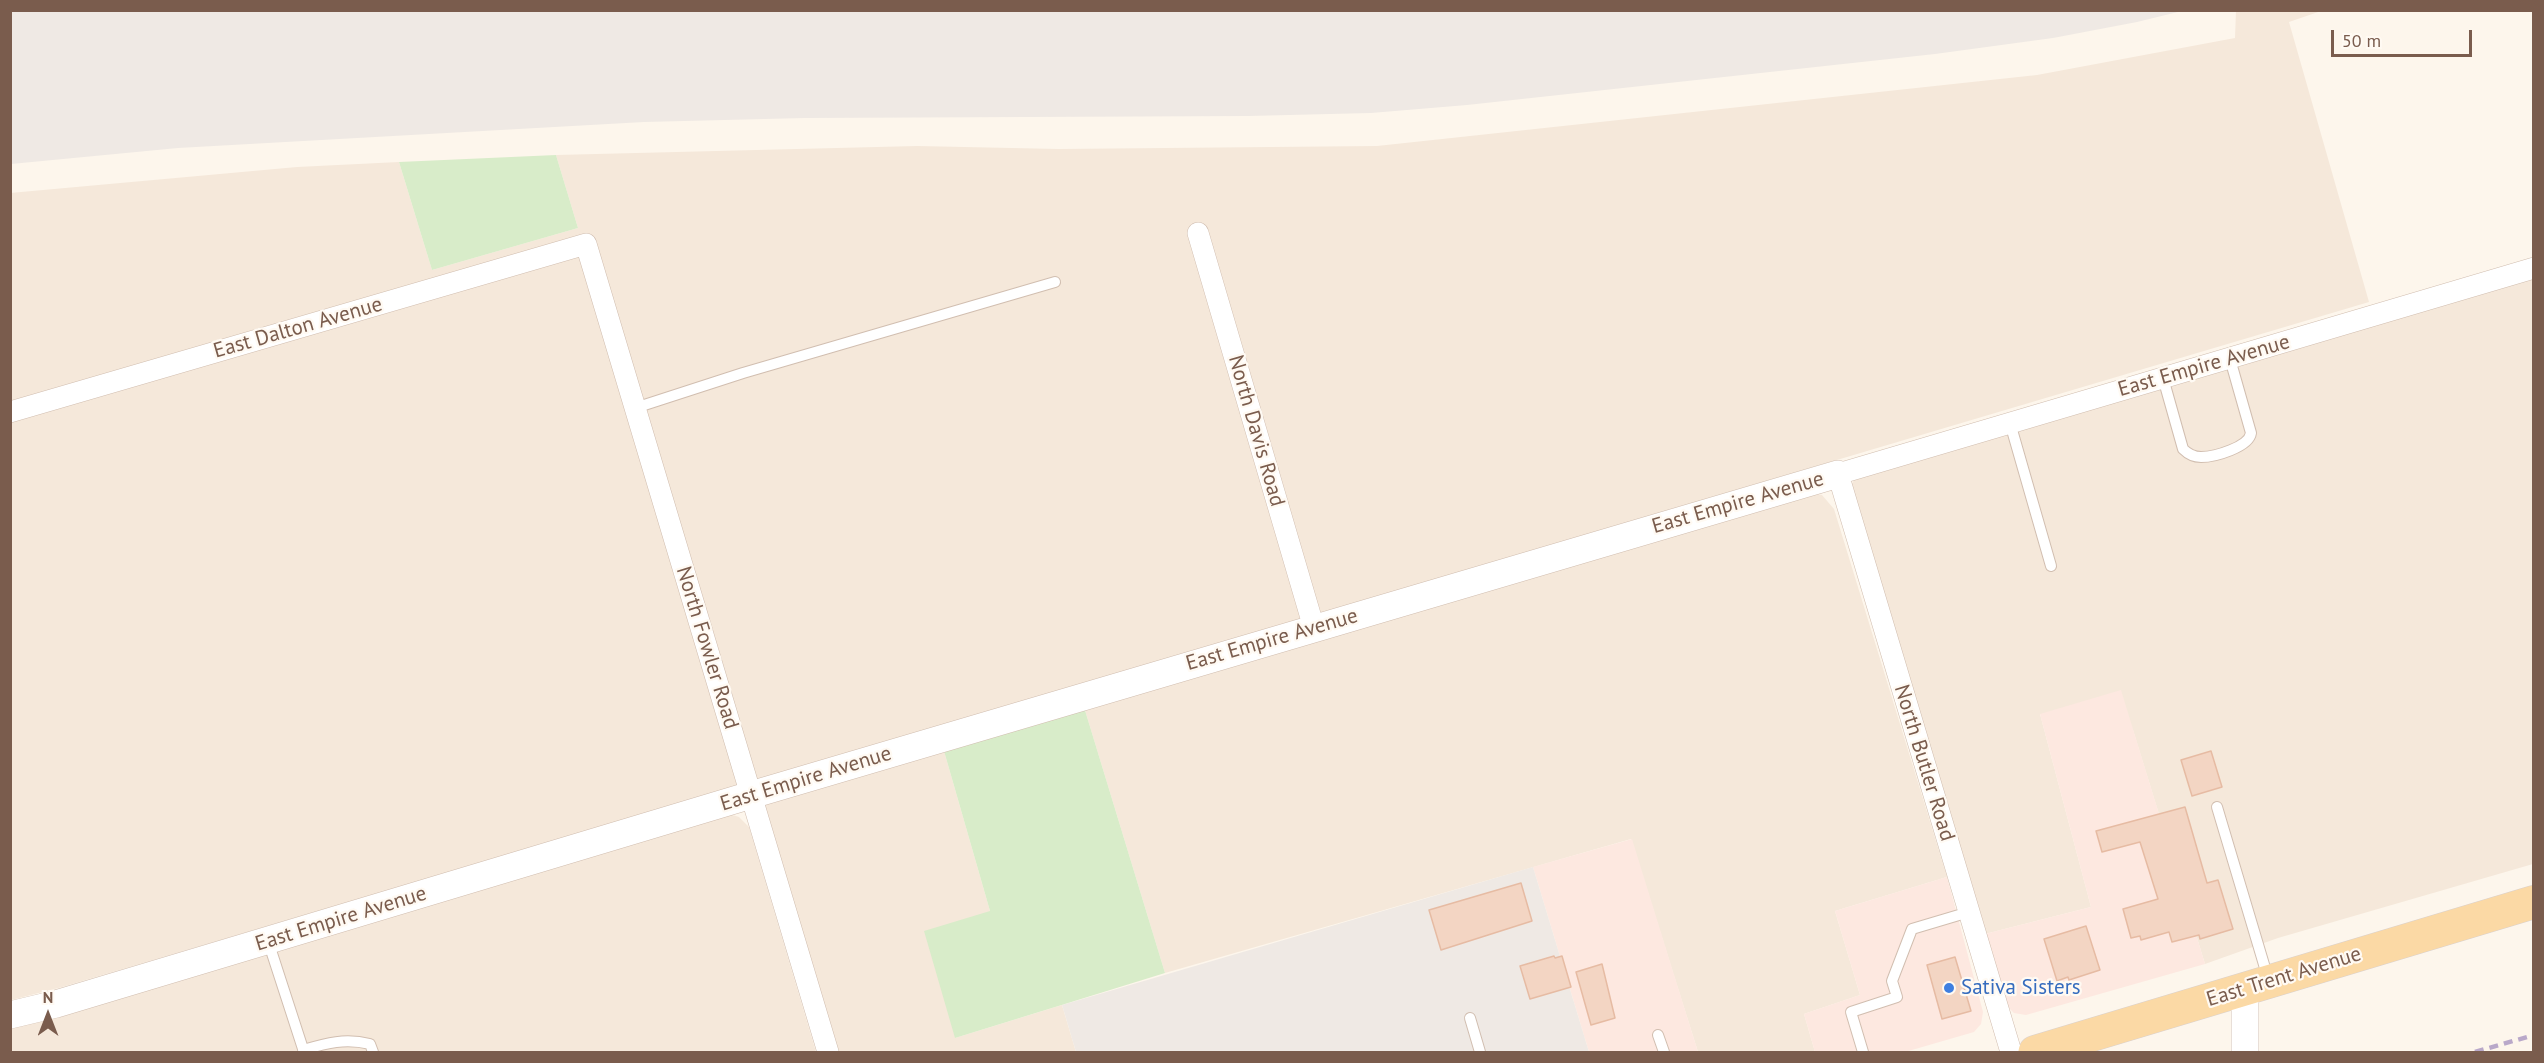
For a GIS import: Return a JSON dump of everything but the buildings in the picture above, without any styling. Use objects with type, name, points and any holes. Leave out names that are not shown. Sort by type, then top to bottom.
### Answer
[{"type":"main road","name":"East Trent Avenue","points":[[2035,1053],[2534,902]]},
{"type":"street","name":"North Davis Road","points":[[1198,233],[1314,628]]},
{"type":"street","name":"North Fowler Road","points":[[586,244],[828,1053]]},
{"type":"street","name":"East Dalton Avenue","points":[[10,412],[586,244]]},
{"type":"street","name":"East Empire Avenue","points":[[10,1015],[56,1004],[751,795],[2534,268]]},
{"type":"street","name":"North Butler Road","points":[[1838,474],[2011,1053]]},
{"type":"street","points":[[2245,1053],[2257,985]]},
{"type":"lane","points":[[635,408],[743,372],[1055,282]]},
{"type":"lane","points":[[2163,378],[2184,449],[2188,454],[2201,457],[2241,447],[2250,438],[2251,433],[2230,359]]},
{"type":"lane","points":[[2010,423],[2051,566]]},
{"type":"lane","points":[[2217,807],[2257,985]]},
{"type":"lane","points":[[1863,1053],[1851,1012],[1897,997],[1892,981],[1912,929],[1969,912]]},
{"type":"lane","points":[[268,941],[303,1051],[338,1040],[354,1040],[370,1044],[373,1053]]},
{"type":"lane","points":[[1470,1018],[1479,1053]]},
{"type":"lane","points":[[1658,1035],[1664,1053]]},
{"type":"shaded area","points":[[2324,10],[2289,22],[2369,302],[62,987],[11,1000],[10,193],[297,167],[399,162],[432,270],[578,228],[556,155],[917,146],[1059,149],[1377,146],[2037,75],[2235,38],[2236,11]]},
{"type":"shaded area","points":[[10,11],[2182,11],[2053,38],[1935,54],[1467,105],[1371,113],[1248,116],[805,118],[644,122],[178,148],[11,164]]},
{"type":"shaded area","points":[[2533,273],[2533,864],[2278,938],[2205,964],[2133,730],[2040,714],[2091,907],[1985,934],[1851,485],[1856,477]]},
{"type":"shaded area","points":[[1807,492],[1822,495],[1834,509],[1947,877],[1835,911],[1860,995],[1804,1014],[1815,1052],[1698,1052],[1631,839],[1165,973],[1084,707]]},
{"type":"shaded area","points":[[2121,690],[2205,964],[2026,1015],[2014,1013],[2008,1007],[1985,934],[2091,907],[2040,714]]},
{"type":"shaded area","points":[[944,751],[990,911],[955,1038],[1062,1005],[1076,1052],[835,1052],[765,805],[770,800]]},
{"type":"shaded area","points":[[726,813],[739,817],[749,827],[816,1052],[11,1052],[10,1025]]},
{"type":"shaded area","points":[[1632,839],[1698,1052],[1589,1052],[1533,867]]},
{"type":"shaded area","points":[[1533,867],[1589,1052],[1076,1052],[1062,1005]]},
{"type":"shaded area","points":[[1947,877],[1983,1012],[1981,1024],[1974,1032],[1905,1052],[1815,1052],[1804,1014],[1860,995],[1835,911]]},
{"type":"green space","points":[[556,155],[578,228],[432,270],[399,162]]},
{"type":"green space","points":[[1084,707],[1165,973],[955,1038],[924,931],[990,911],[944,751]]},
{"type":"railway","points":[[2475,1052],[2534,1035]]},
{"type":"place","name":"Sativa Sisters","points":[[1949,988]]}]
